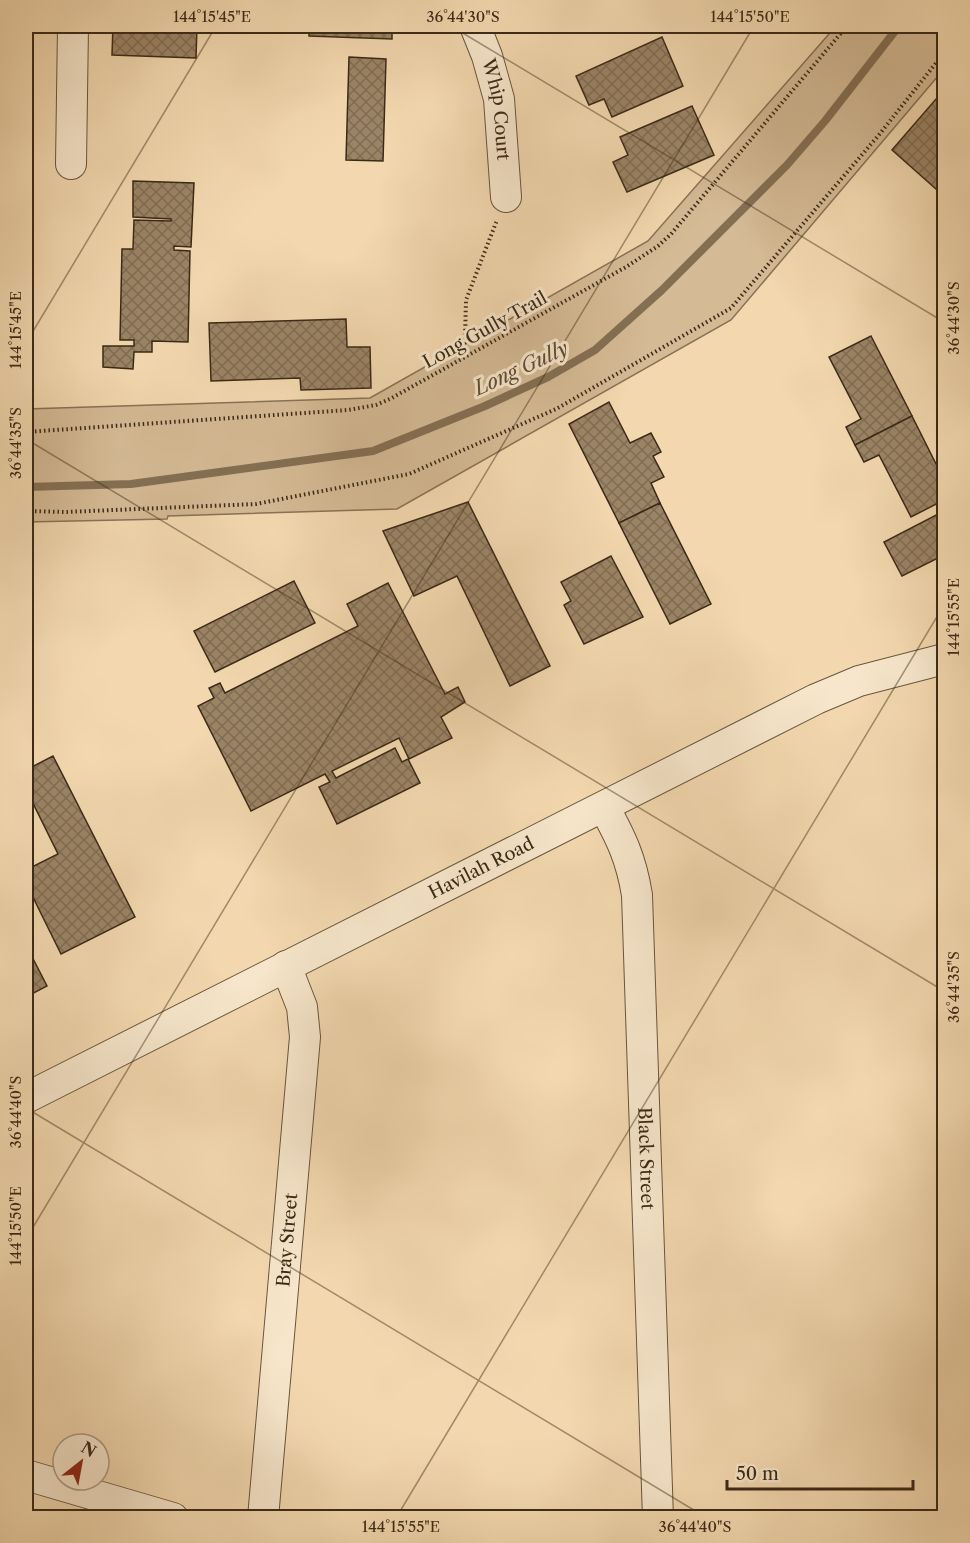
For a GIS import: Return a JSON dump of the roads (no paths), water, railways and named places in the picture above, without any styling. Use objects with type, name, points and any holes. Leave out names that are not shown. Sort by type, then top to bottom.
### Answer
[{"type":"street","points":[[71,164],[73,26]]},
{"type":"street","name":"Whip Court","points":[[476,26],[499,99],[506,197]]},
{"type":"street","name":"Havilah Road","points":[[26,1098],[827,695],[859,681],[945,659]]},
{"type":"street","name":"Black Street","points":[[604,807],[620,837],[632,867],[637,895],[658,1518]]},
{"type":"street","name":"Bray Street","points":[[263,1518],[305,1037],[302,1007],[286,966]]},
{"type":"street","points":[[26,1475],[173,1518]]},
{"type":"waterway","name":"Long Gully","points":[[26,487],[131,484],[373,451],[485,406],[548,377],[595,350],[662,290],[787,165],[825,121],[899,26]]}]
